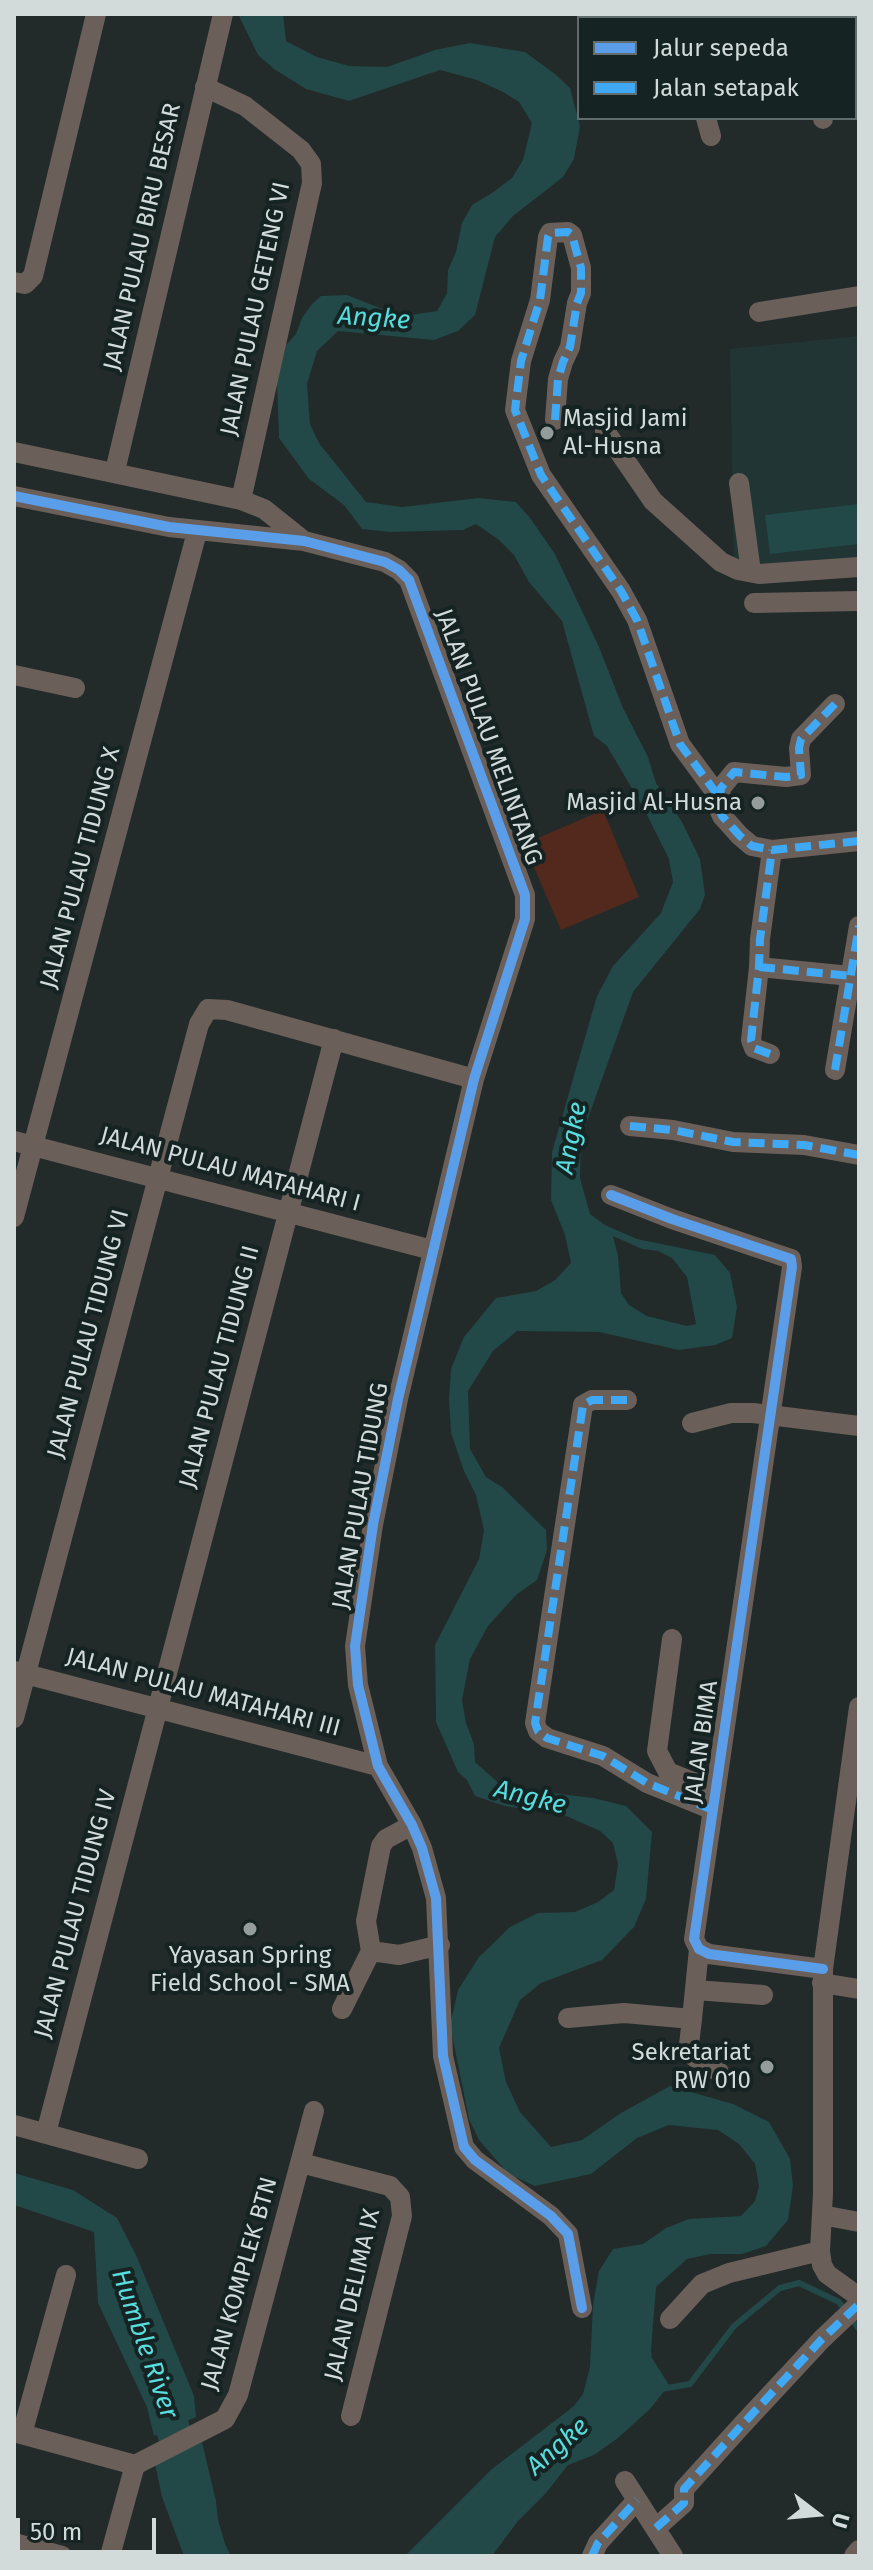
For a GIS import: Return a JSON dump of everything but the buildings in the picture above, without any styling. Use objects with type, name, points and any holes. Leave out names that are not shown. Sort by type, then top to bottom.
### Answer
[{"type":"street","points":[[14,282],[25,284],[33,276],[96,14]]},
{"type":"street","name":"JALAN PULAU BIRU BESAR","points":[[115,471],[223,14]]},
{"type":"street","name":"JALAN PULAU GETENG VI","points":[[205,87],[245,106],[301,150],[311,164],[312,183],[241,500]]},
{"type":"street","points":[[555,420],[558,379],[570,347],[581,293],[581,268],[572,235],[568,232],[550,233],[548,237],[540,300],[521,361],[515,410],[541,475],[621,591],[637,620],[680,744],[719,797],[722,816],[752,846],[772,850],[859,841]]},
{"type":"street","points":[[759,312],[859,296]]},
{"type":"street","points":[[605,431],[653,501],[721,562],[751,572],[859,567]]},
{"type":"street","points":[[14,452],[241,500],[264,509],[304,541]]},
{"type":"street","points":[[739,483],[751,572]]},
{"type":"street","name":"JALAN PULAU MELINTANG","points":[[14,496],[197,532],[304,541],[385,562],[409,580],[525,895],[525,919],[474,1079],[432,1250]]},
{"type":"street","points":[[258,535],[266,524],[264,509]]},
{"type":"street","name":"JALAN PULAU TIDUNG X","points":[[14,1217],[24,1143],[197,532]]},
{"type":"street","points":[[754,603],[859,601]]},
{"type":"street","points":[[14,675],[75,688]]},
{"type":"street","points":[[719,797],[727,778],[734,772],[786,777],[801,775],[801,739],[835,704]]},
{"type":"street","points":[[770,1054],[754,1048],[751,1040],[772,850]]},
{"type":"street","points":[[835,1070],[859,926]]},
{"type":"street","points":[[759,967],[851,976]]},
{"type":"street","name":"JALAN PULAU TIDUNG VI","points":[[14,1718],[20,1672],[199,1024],[208,1009],[227,1010],[334,1039]]},
{"type":"street","points":[[334,1039],[474,1079]]},
{"type":"street","name":"JALAN PULAU TIDUNG II","points":[[156,1708],[334,1039]]},
{"type":"street","points":[[630,1126],[673,1130],[733,1142],[804,1145],[859,1155]]},
{"type":"street","name":"JALAN PULAU MATAHARI I","points":[[24,1143],[432,1250]]},
{"type":"street","name":"JALAN BIMA","points":[[611,1195],[791,1259],[792,1267],[694,1939],[699,1949],[688,2053],[719,2072]]},
{"type":"street","name":"JALAN PULAU TIDUNG","points":[[432,1250],[373,1525],[355,1646],[358,1685],[378,1766],[412,1825],[436,1898],[443,2056],[464,2147],[475,2160],[551,2216],[568,2234],[582,2308]]},
{"type":"street","points":[[627,1400],[592,1400],[583,1405],[535,1723],[547,1738],[603,1756],[647,1783],[713,1810]]},
{"type":"street","points":[[692,1423],[731,1413],[859,1426]]},
{"type":"street","points":[[672,1639],[657,1751],[668,1772],[716,1787]]},
{"type":"street","name":"JALAN PULAU MATAHARI III","points":[[20,1672],[378,1766]]},
{"type":"street","points":[[656,2528],[686,2501],[684,2489],[853,2308],[827,2274],[820,2251],[822,1976],[859,1707]]},
{"type":"street","name":"JALAN PULAU TIDUNG IV","points":[[46,2133],[156,1708]]},
{"type":"street","points":[[342,2009],[371,1951],[366,1921],[381,1846],[386,1839],[412,1825]]},
{"type":"street","points":[[371,1951],[399,1955],[440,1945]]},
{"type":"street","points":[[699,1949],[709,1954],[822,1976],[859,1989]]},
{"type":"street","points":[[695,1990],[763,1995]]},
{"type":"street","points":[[568,2018],[624,2013],[692,2019]]},
{"type":"street","name":"JALAN KOMPLEK BTN","points":[[139,2464],[225,2419],[238,2395],[314,2111]]},
{"type":"street","points":[[14,2125],[138,2159]]},
{"type":"street","name":"JALAN DELIMA IX","points":[[301,2163],[390,2186],[400,2197],[402,2216],[351,2416]]},
{"type":"street","points":[[822,2215],[859,2222]]},
{"type":"street","points":[[670,2319],[702,2284],[729,2273],[820,2251]]},
{"type":"street","points":[[66,2275],[18,2433],[139,2464],[110,2556]]},
{"type":"street","points":[[625,2481],[673,2556]]},
{"type":"street","points":[[592,2556],[598,2543],[637,2500]]},
{"type":"street","points":[[14,2543],[62,2556]]},
{"type":"shaded area","points":[[859,336],[859,571],[734,573],[730,349]]},
{"type":"shaded area","points":[[603,810],[639,897],[561,930],[524,844]]},
{"type":"water","name":"Angke","points":[[238,14],[283,14],[286,41],[317,57],[349,66],[387,67],[435,50],[470,43],[525,52],[570,88],[580,126],[574,159],[563,177],[513,216],[495,237],[475,315],[458,331],[434,340],[338,331],[317,351],[307,384],[310,424],[319,443],[366,502],[402,507],[478,498],[516,502],[530,518],[555,554],[648,757],[656,783],[682,822],[700,859],[705,895],[700,909],[633,992],[581,1138],[580,1178],[590,1214],[605,1225],[637,1239],[715,1255],[730,1273],[737,1307],[732,1338],[715,1345],[679,1350],[599,1332],[517,1331],[493,1351],[468,1391],[470,1449],[486,1477],[502,1487],[546,1530],[547,1550],[537,1580],[516,1595],[488,1626],[470,1659],[462,1700],[474,1744],[475,1762],[503,1787],[593,1798],[626,1806],[652,1832],[646,1899],[634,1927],[602,1960],[541,1983],[520,2000],[499,2048],[506,2082],[520,2112],[551,2147],[582,2140],[621,2113],[670,2086],[733,2104],[769,2122],[790,2159],[793,2186],[788,2220],[766,2246],[742,2254],[711,2254],[687,2259],[656,2287],[652,2358],[669,2385],[650,2409],[618,2438],[594,2455],[568,2465],[518,2521],[492,2556],[405,2556],[492,2469],[574,2406],[583,2394],[590,2367],[593,2305],[599,2271],[613,2249],[643,2244],[666,2228],[689,2219],[741,2216],[755,2201],[759,2186],[755,2164],[739,2144],[718,2130],[669,2125],[637,2138],[591,2174],[535,2186],[515,2177],[479,2140],[469,2119],[450,2025],[458,1990],[479,1957],[510,1927],[538,1913],[575,1912],[598,1902],[614,1890],[618,1864],[613,1843],[600,1831],[564,1815],[505,1806],[475,1796],[467,1780],[458,1772],[436,1722],[435,1645],[479,1559],[484,1530],[476,1495],[451,1433],[449,1399],[451,1369],[464,1337],[496,1298],[536,1291],[555,1280],[571,1263],[565,1235],[551,1200],[552,1152],[597,996],[613,966],[661,913],[673,882],[669,859],[644,809],[607,746],[594,736],[562,621],[529,582],[514,555],[476,524],[463,530],[390,532],[362,529],[344,505],[309,479],[279,438],[277,381],[286,345],[296,334],[312,304],[321,296],[347,295],[380,308],[410,315],[437,311],[447,293],[448,270],[456,252],[462,223],[472,205],[512,178],[523,160],[532,123],[519,102],[503,92],[477,80],[440,70],[349,101],[306,89],[258,55]],"holes":[[[613,1236],[642,1249],[658,1251],[672,1258],[687,1277],[696,1324],[687,1326],[647,1316],[629,1305],[621,1293]]]},
{"type":"water","points":[[859,504],[859,544],[770,554],[765,515]]},
{"type":"water","points":[[14,2173],[73,2190],[117,2218],[136,2255],[194,2396],[196,2417],[154,2436],[147,2407],[98,2303],[94,2232],[14,2205]]},
{"type":"water","points":[[202,2442],[218,2520],[231,2556],[184,2556],[162,2497],[155,2464]]},
{"type":"waterway","points":[[662,2389],[690,2384],[734,2326],[780,2288],[799,2283],[839,2302],[859,2329]]},
{"type":"waterway","name":"Humble River","points":[[159,2384],[194,2498],[203,2546],[209,2556]]},
{"type":"marked path","points":[[555,420],[558,379],[570,347],[581,293],[581,268],[572,235],[568,232],[550,233],[548,237],[540,300],[521,361],[515,410],[541,475],[621,591],[637,620],[680,744],[719,797]]},
{"type":"marked path","points":[[835,704],[801,739],[801,775],[786,777],[734,772],[721,788],[719,809],[722,816],[752,846],[772,850],[859,841]]},
{"type":"marked path","points":[[770,1054],[754,1048],[751,1040],[772,850]]},
{"type":"marked path","points":[[835,1070],[859,926]]},
{"type":"marked path","points":[[759,967],[851,976]]},
{"type":"marked path","points":[[630,1126],[673,1130],[733,1142],[804,1145],[859,1155]]},
{"type":"marked path","points":[[627,1400],[592,1400],[583,1405],[535,1723],[538,1731],[547,1738],[603,1756],[647,1783],[713,1810]]},
{"type":"marked path","points":[[656,2528],[684,2503],[684,2489],[822,2339],[859,2304]]},
{"type":"marked path","points":[[592,2556],[598,2543],[637,2500]]},
{"type":"cycle path","points":[[14,496],[169,527],[304,541],[385,562],[399,570],[409,580],[525,895],[525,919],[474,1079],[398,1399],[373,1525],[355,1646],[358,1685],[378,1766],[412,1825],[436,1898],[443,2056],[464,2147],[475,2160],[551,2216],[568,2234],[582,2308]]},
{"type":"cycle path","points":[[611,1195],[791,1259],[694,1939],[699,1949],[709,1954],[823,1969]]},
{"type":"place","name":"Masjid Jami Al-Husna","points":[[547,433]]},
{"type":"place","name":"Masjid Al-Husna","points":[[758,803]]},
{"type":"place","name":"Yayasan Spring Field School - SMA","points":[[250,1929]]},
{"type":"place","name":"Sekretariat RW 010","points":[[767,2067]]}]
